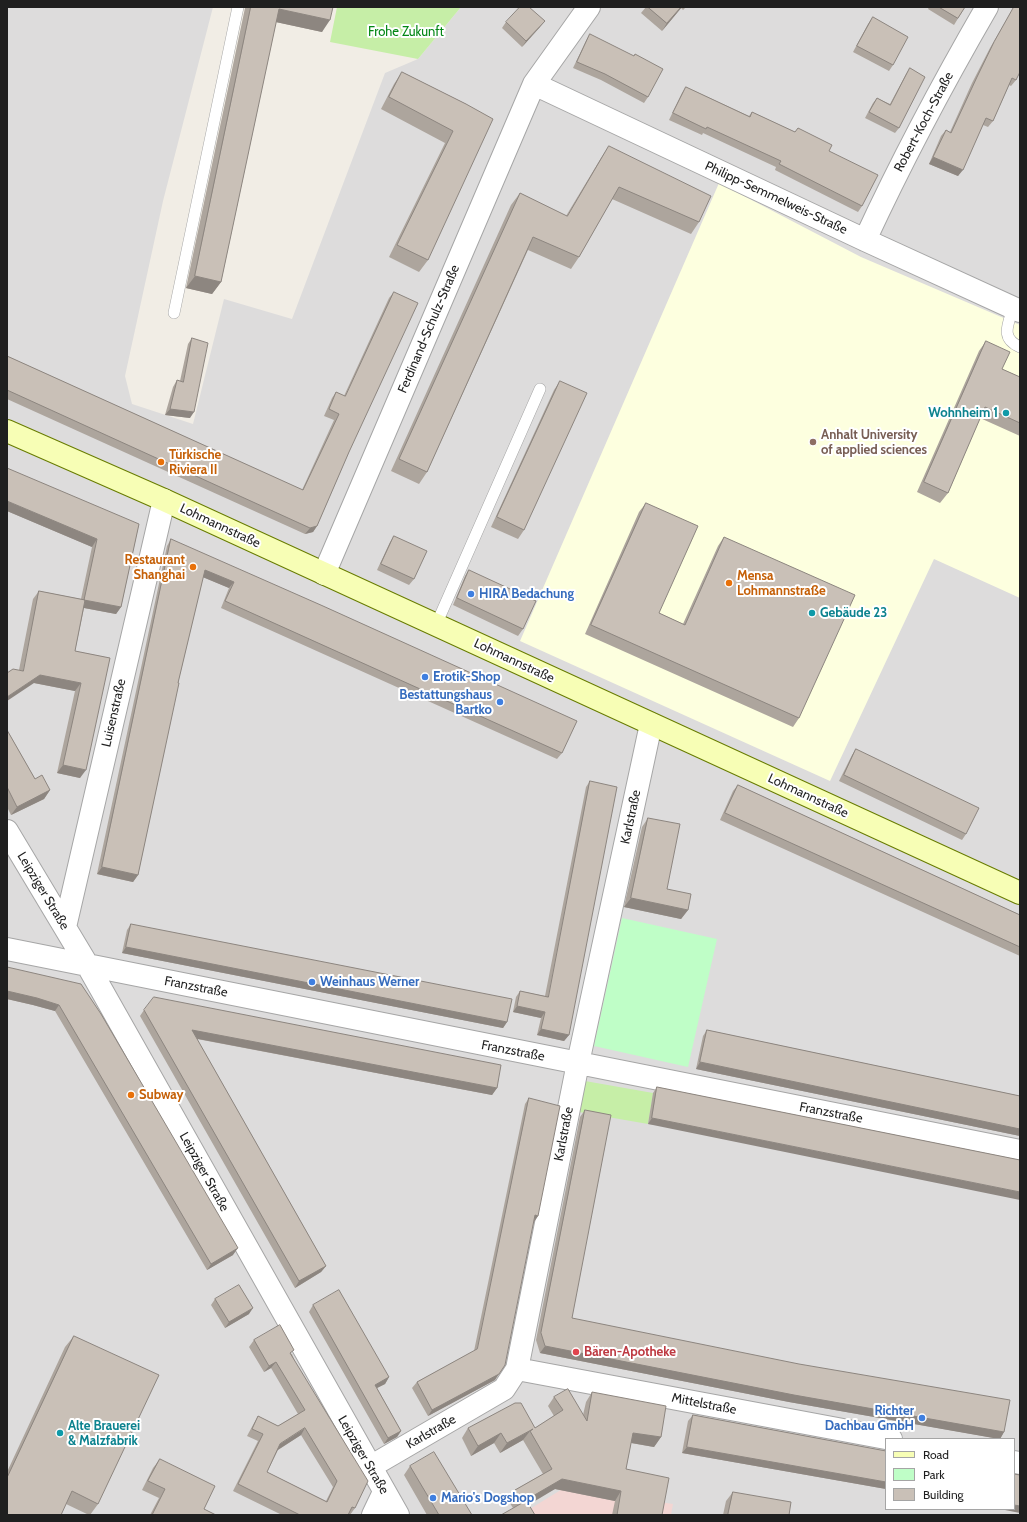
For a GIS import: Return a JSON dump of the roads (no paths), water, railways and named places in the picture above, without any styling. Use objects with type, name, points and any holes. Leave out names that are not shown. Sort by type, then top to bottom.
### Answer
[{"type":"main road","name":"Lohmannstraße","points":[[7,431],[164,500],[1020,893]]},
{"type":"street","name":"Ferdinand-Schulz-Straße","points":[[324,574],[534,84],[589,7]]},
{"type":"street","name":"Robert-Koch-Straße","points":[[865,240],[909,149],[958,57],[987,7]]},
{"type":"street","name":"Philipp-Semmelweis-Straße","points":[[534,84],[1016,310]]},
{"type":"street","name":"Luisenstraße","points":[[65,927],[164,500]]},
{"type":"street","name":"Karlstraße","points":[[370,1468],[504,1389],[516,1369],[578,1064],[651,724]]},
{"type":"street","name":"Leipziger Straße","points":[[7,832],[88,966],[370,1468],[398,1515]]},
{"type":"street","name":"Franzstraße","points":[[7,949],[1020,1151]]},
{"type":"street","name":"Mittelstraße","points":[[516,1369],[886,1438]]},
{"type":"street","points":[[373,1515],[384,1492]]},
{"type":"lane","points":[[174,313],[238,7]]},
{"type":"lane","points":[[1016,310],[1006,333],[1008,338],[1020,347]]},
{"type":"lane","points":[[436,625],[540,389]]},
{"type":"place","name":"Wohnheim 1","points":[[1006,413]]},
{"type":"place","name":"Anhalt University of applied sciences","points":[[813,442]]},
{"type":"place","name":"Türkische Riviera II","points":[[161,462]]},
{"type":"place","name":"Restaurant Shanghai","points":[[193,567]]},
{"type":"place","name":"Mensa Lohmannstraße","points":[[729,583]]},
{"type":"place","name":"HIRA Bedachung","points":[[471,594]]},
{"type":"place","name":"Gebäude 23","points":[[812,613]]},
{"type":"place","name":"Erotik-Shop","points":[[425,677]]},
{"type":"place","name":"Bestattungshaus Bartko","points":[[500,702]]},
{"type":"place","name":"Weinhaus Werner","points":[[312,982]]},
{"type":"place","name":"Subway","points":[[131,1095]]},
{"type":"place","name":"Bären-Apotheke","points":[[576,1352]]},
{"type":"place","name":"Richter Dachbau GmbH","points":[[922,1418]]},
{"type":"place","name":"Alte Brauerei & Malzfabrik","points":[[60,1433]]},
{"type":"place","name":"Mario's Dogshop","points":[[433,1498]]},
{"type":"park label","name":"Frohe Zukunft","points":[[406,32]]}]
